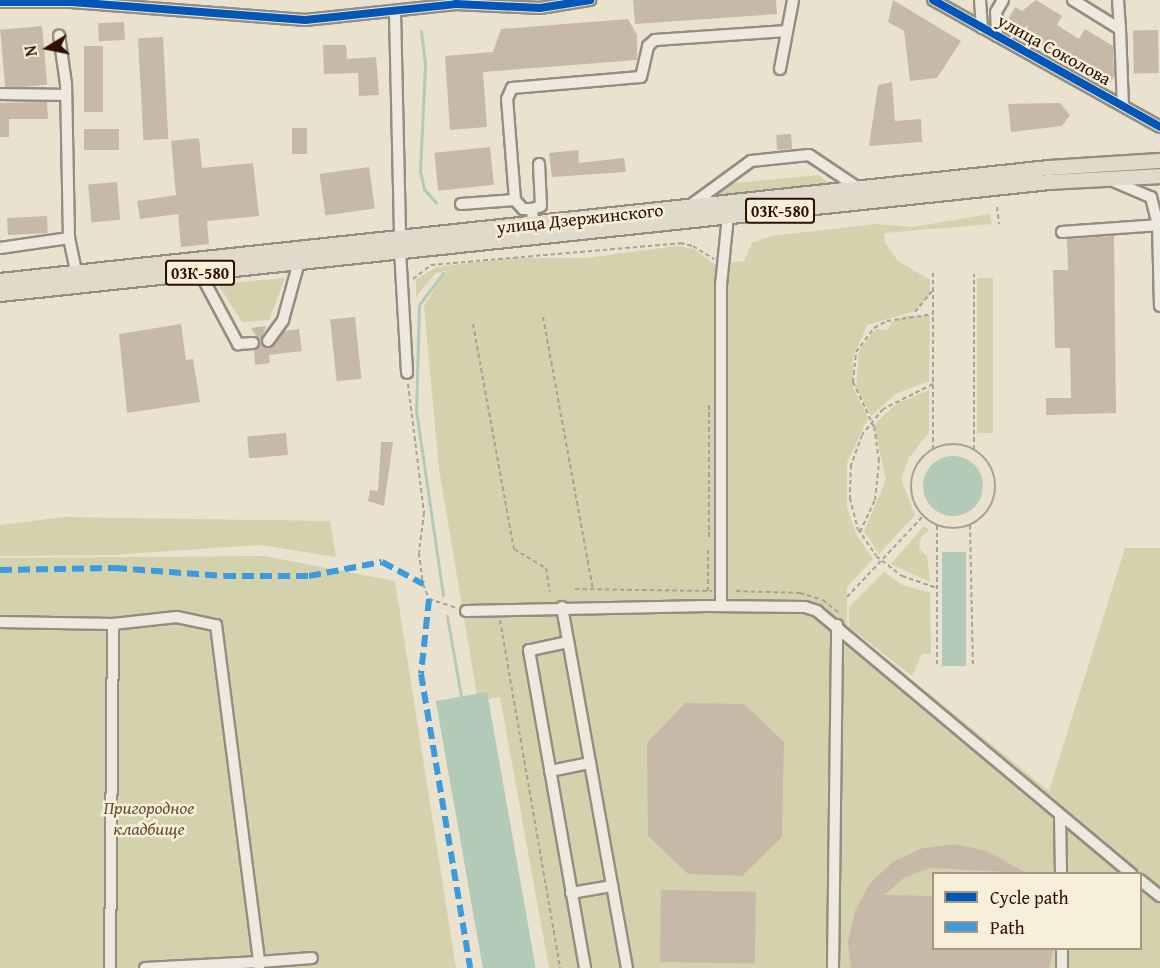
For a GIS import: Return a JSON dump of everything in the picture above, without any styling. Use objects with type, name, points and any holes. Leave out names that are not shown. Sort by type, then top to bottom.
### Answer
[{"type":"main road","name":"улица Дзержинского","points":[[0,294],[299,262],[533,224],[688,207],[729,210],[861,189],[1160,161]]},
{"type":"main road","name":"улица Дзержинского","points":[[0,280],[400,244],[729,210],[1160,176]]},
{"type":"street","points":[[0,3],[71,1],[305,20],[395,12],[415,5],[456,2],[504,4],[590,0]]},
{"type":"street","points":[[780,69],[793,0]]},
{"type":"street","name":"улица Соколова","points":[[933,0],[1160,127]]},
{"type":"street","points":[[980,0],[982,28]]},
{"type":"street","points":[[997,36],[996,12],[1004,0]]},
{"type":"street","points":[[1073,0],[1120,29]]},
{"type":"street","points":[[1118,0],[1123,106]]},
{"type":"street","points":[[395,12],[400,244],[408,372]]},
{"type":"street","points":[[539,164],[541,206],[523,209],[514,200],[507,99],[512,88],[641,77],[648,46],[655,40],[787,31]]},
{"type":"street","points":[[58,35],[66,95],[69,238],[76,272]]},
{"type":"street","points":[[2,94],[66,95]]},
{"type":"street","points":[[688,207],[751,161],[809,155],[861,189]]},
{"type":"street","points":[[1090,180],[1142,190],[1151,197],[1159,225]]},
{"type":"street","points":[[461,204],[514,200]]},
{"type":"street","points":[[532,209],[533,224]]},
{"type":"street","points":[[721,606],[721,285],[729,210]]},
{"type":"street","points":[[1160,212],[1160,306]]},
{"type":"street","points":[[1062,232],[1159,225]]},
{"type":"street","points":[[0,248],[69,238]]},
{"type":"street","points":[[268,341],[283,320],[299,262]]},
{"type":"street","points":[[200,273],[238,344],[253,343]]},
{"type":"street","points":[[562,607],[627,968]]},
{"type":"street","points":[[466,611],[562,607],[805,607],[837,625],[1060,815],[1131,872]]},
{"type":"street","points":[[0,622],[113,624],[177,617],[216,625],[259,965]]},
{"type":"street","points":[[110,968],[113,624]]},
{"type":"street","points":[[833,968],[837,625]]},
{"type":"street","points":[[568,642],[529,650],[585,968]]},
{"type":"street","points":[[550,771],[590,763]]},
{"type":"street","points":[[1060,815],[1061,872]]},
{"type":"street","points":[[1142,882],[1160,896]]},
{"type":"street","points":[[571,892],[612,885]]},
{"type":"street","points":[[1062,950],[1062,968]]},
{"type":"street","points":[[145,968],[259,965],[312,958]]},
{"type":"path","points":[[997,207],[999,225]]},
{"type":"path","points":[[411,282],[431,265],[680,243],[702,250],[717,267]]},
{"type":"path","points":[[933,273],[933,449]]},
{"type":"path","points":[[974,274],[974,449]]},
{"type":"path","points":[[860,532],[879,480],[872,423],[853,382],[856,352],[874,328],[911,314],[923,306],[933,289]]},
{"type":"path","points":[[911,314],[933,314]]},
{"type":"path","points":[[543,317],[593,589]]},
{"type":"path","points":[[472,324],[514,549],[546,568],[550,592]]},
{"type":"path","points":[[408,372],[409,417],[424,513],[419,553],[423,584],[429,599],[466,611]]},
{"type":"path","points":[[933,384],[910,392],[872,423],[851,465],[850,498],[860,532],[882,560],[902,576],[937,588]]},
{"type":"path","points":[[709,395],[709,537]]},
{"type":"path","points":[[951,443],[974,449],[988,461],[995,488],[986,513],[970,525],[937,525],[923,516],[913,498],[911,478],[916,464],[933,449],[951,443]]},
{"type":"path","points":[[847,597],[923,516]]},
{"type":"path","points":[[937,525],[937,666]]},
{"type":"path","points":[[970,525],[973,666]]},
{"type":"path","points":[[575,589],[710,591],[708,550]]},
{"type":"path","points":[[510,620],[499,620],[560,968]]},
{"type":"green space","points":[[819,175],[828,183],[716,195],[725,184]]},
{"type":"green space","points":[[990,214],[992,224],[884,233],[885,243],[898,261],[930,280],[930,295],[915,311],[867,325],[853,358],[853,388],[868,418],[847,463],[847,508],[857,536],[873,559],[847,587],[847,627],[1049,791],[1125,548],[1160,548],[1160,968],[549,968],[500,697],[478,701],[439,469],[424,306],[446,271],[436,273],[416,297],[416,279],[437,267],[512,258],[586,258],[677,246],[694,249],[714,264],[744,261],[752,243],[771,236],[876,224],[913,227]]},
{"type":"green space","points":[[285,278],[269,320],[242,322],[218,284]]},
{"type":"green space","points":[[977,278],[993,278],[993,433],[977,433]]},
{"type":"green space","points":[[908,316],[930,316],[929,381],[895,394],[871,416],[856,387],[859,350],[876,329],[887,330],[894,320]]},
{"type":"green space","points":[[929,390],[929,432],[909,458],[901,479],[915,515],[879,554],[864,531],[886,480],[874,425],[896,404]]},
{"type":"green space","points":[[65,517],[330,521],[336,557],[261,545],[111,555],[0,556],[0,525]]},
{"type":"green space","points":[[924,526],[929,530],[921,537],[919,549],[927,556],[930,582],[891,564]]},
{"type":"green space","name":"Пригородное кладбище","points":[[264,556],[395,581],[456,968],[0,968],[0,558]]},
{"type":"green space","points":[[884,572],[902,585],[930,593],[931,654],[922,654],[912,676],[849,627],[849,607]]},
{"type":"shaded area","points":[[947,456],[959,456],[975,464],[981,474],[983,486],[981,498],[975,508],[959,516],[947,516],[931,508],[923,492],[923,480],[931,464]]},
{"type":"shaded area","points":[[942,552],[966,552],[966,666],[942,666]]},
{"type":"shaded area","points":[[487,692],[536,968],[483,968],[436,701]]},
{"type":"building","points":[[633,0],[776,0],[777,14],[635,24]]},
{"type":"building","points":[[893,0],[961,41],[937,78],[910,81],[904,31],[888,22]]},
{"type":"building","points":[[1036,0],[1062,16],[1057,25],[1079,39],[1085,29],[1113,46],[1114,76],[1107,88],[1004,27],[1015,7],[1022,11]]},
{"type":"building","points":[[628,19],[637,35],[637,60],[483,72],[487,127],[450,130],[445,56],[493,52],[501,29]]},
{"type":"building","points":[[124,22],[125,40],[99,41],[98,23]]},
{"type":"building","points":[[42,26],[47,85],[5,88],[0,30]]},
{"type":"building","points":[[1133,30],[1158,30],[1159,73],[1134,73]]},
{"type":"building","points":[[163,37],[168,139],[143,140],[138,38]]},
{"type":"building","points":[[323,45],[346,45],[347,59],[376,57],[379,95],[359,96],[358,73],[324,74]]},
{"type":"building","points":[[84,46],[103,46],[103,112],[84,112]]},
{"type":"building","points":[[892,82],[895,121],[921,119],[922,142],[869,146],[878,85]]},
{"type":"building","points":[[47,102],[48,119],[9,119],[9,137],[0,137],[0,103]]},
{"type":"building","points":[[1060,103],[1070,115],[1062,126],[1011,132],[1008,104]]},
{"type":"building","points":[[292,128],[307,128],[307,154],[292,154]]},
{"type":"building","points":[[84,129],[119,129],[119,150],[84,150]]},
{"type":"building","points":[[791,134],[792,149],[777,150],[776,135]]},
{"type":"building","points":[[199,138],[202,168],[253,163],[259,216],[207,221],[209,244],[181,247],[178,214],[140,219],[137,201],[176,195],[171,141]]},
{"type":"building","points":[[490,147],[494,185],[438,191],[434,153]]},
{"type":"building","points":[[578,150],[579,163],[624,158],[626,172],[552,177],[549,153]]},
{"type":"building","points":[[369,167],[375,209],[325,216],[319,174]]},
{"type":"building","points":[[117,182],[120,220],[91,222],[88,185]]},
{"type":"building","points":[[47,216],[48,233],[8,235],[7,218]]},
{"type":"building","points":[[1114,236],[1116,413],[1046,415],[1046,398],[1071,398],[1070,348],[1055,348],[1053,270],[1068,270],[1067,239]]},
{"type":"building","points":[[355,317],[361,379],[337,381],[330,320]]},
{"type":"building","points":[[181,324],[186,360],[193,359],[200,402],[127,413],[119,334]]},
{"type":"building","points":[[266,326],[261,341],[264,347],[272,348],[284,331],[299,329],[302,351],[269,355],[270,363],[255,365],[254,350],[260,342],[251,328]]},
{"type":"building","points":[[286,433],[288,455],[249,458],[247,436]]},
{"type":"building","points":[[381,442],[393,442],[384,506],[368,501],[370,490],[378,491]]},
{"type":"building","points":[[685,703],[744,704],[784,742],[782,837],[742,876],[688,874],[648,836],[647,743]]},
{"type":"building","points":[[955,844],[987,851],[1024,872],[930,868],[904,878],[884,895],[932,896],[932,950],[1054,950],[1049,968],[851,968],[848,942],[855,911],[870,883],[894,861],[923,848]]},
{"type":"building","points":[[661,890],[756,892],[755,964],[660,962]]},
{"type":"waterway","points":[[421,31],[425,65],[420,171],[424,189],[436,203]]},
{"type":"waterway","points":[[443,273],[419,305],[416,410],[443,595]]},
{"type":"waterway","points":[[447,616],[461,696]]},
{"type":"marked path","points":[[0,570],[115,568],[224,576],[309,576],[382,562],[423,584]]},
{"type":"marked path","points":[[429,599],[421,674],[470,968]]},
{"type":"cycle path","points":[[0,2],[71,2],[305,20],[456,4],[540,8],[590,0]]},
{"type":"cycle path","points":[[933,0],[1160,127]]}]
